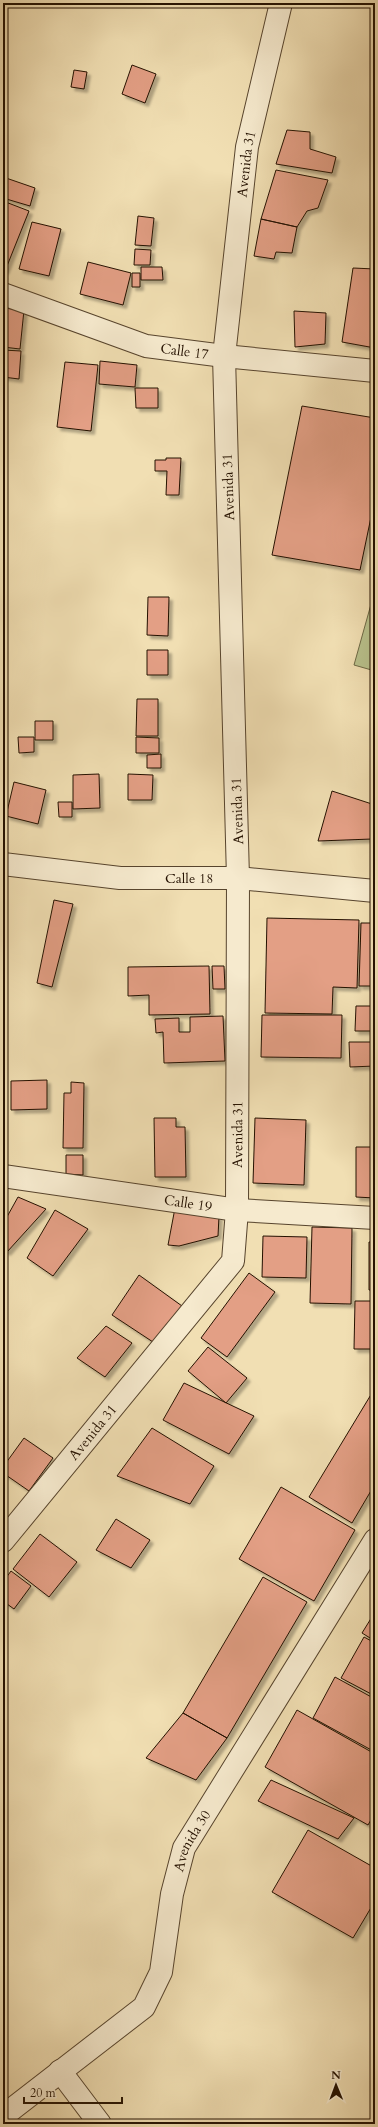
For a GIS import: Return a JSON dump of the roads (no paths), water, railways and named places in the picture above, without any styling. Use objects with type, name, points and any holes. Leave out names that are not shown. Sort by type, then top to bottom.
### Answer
[{"type":"street","name":"Avenida 31","points":[[3,1541],[233,1261],[237,1210],[238,878],[224,356],[247,147],[281,3]]},
{"type":"street","name":"Calle 17","points":[[3,294],[146,346],[224,356],[375,371]]},
{"type":"street","name":"Calle 18","points":[[3,864],[120,878],[238,878],[375,891]]},
{"type":"street","name":"Calle 19","points":[[3,1176],[237,1210],[375,1218]]},
{"type":"street","name":"Avenida 30","points":[[3,2116],[60,2070],[144,2007],[161,1972],[172,1894],[184,1848],[375,1540]]},
{"type":"street","points":[[60,2070],[100,2124]]}]
